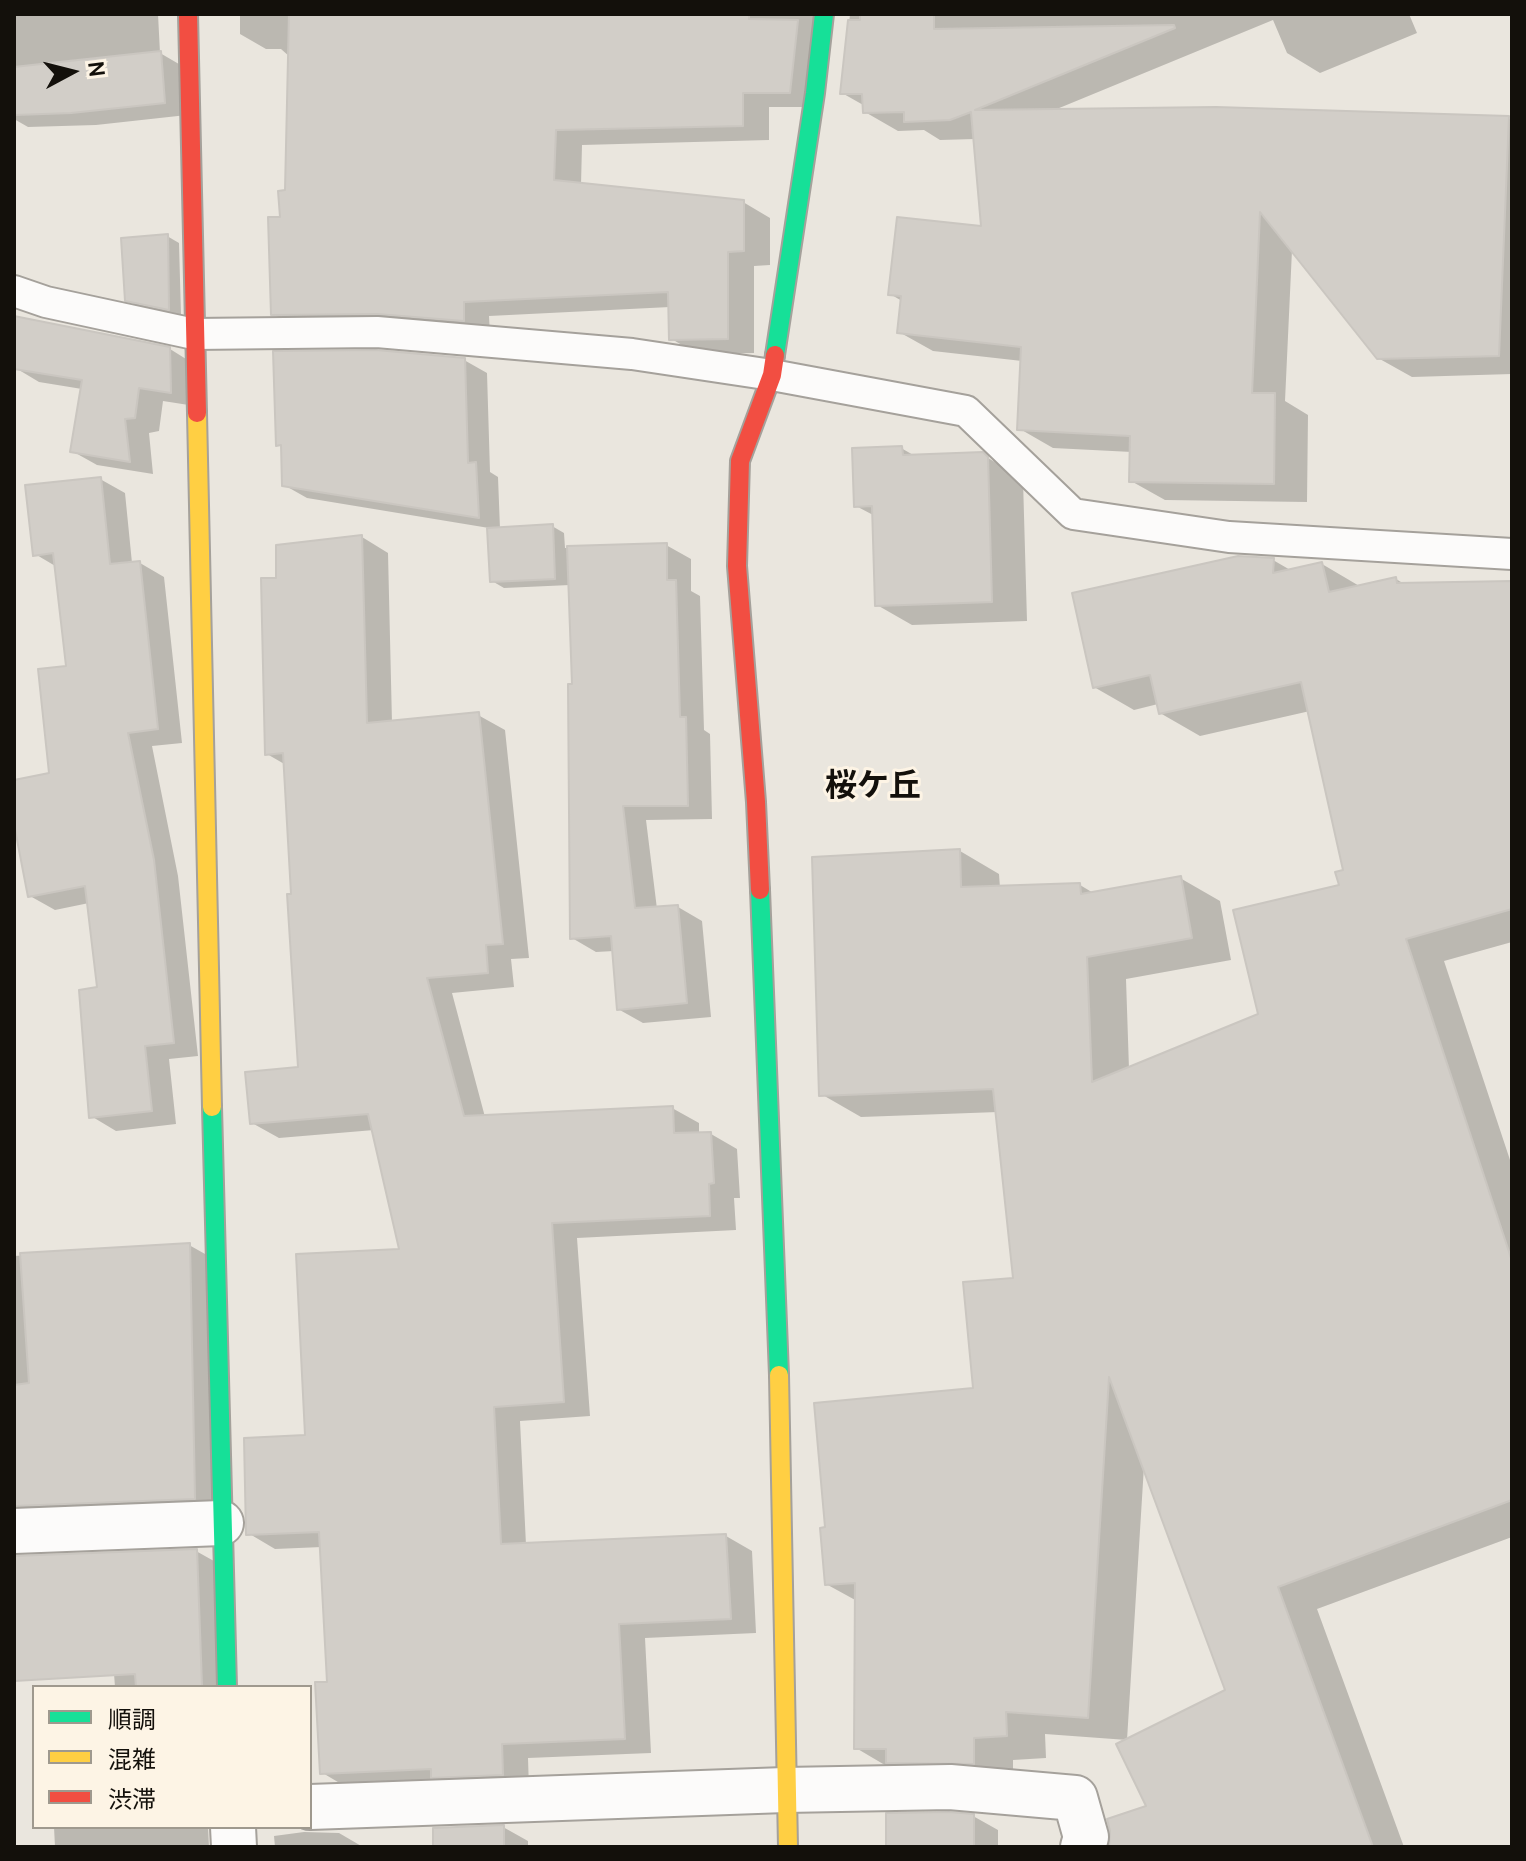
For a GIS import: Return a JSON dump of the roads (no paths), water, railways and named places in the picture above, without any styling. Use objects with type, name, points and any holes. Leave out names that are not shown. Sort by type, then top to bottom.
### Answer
[{"type":"street","points":[[188,14],[227,1685]]},
{"type":"street","points":[[788,1847],[778,1327],[756,802],[737,566],[740,461],[772,375],[824,14]]},
{"type":"street","points":[[14,1531],[221,1523]]},
{"type":"street","points":[[312,1807],[950,1787],[1075,1798],[1086,1837],[1083,1847]]},
{"type":"lane","points":[[14,291],[46,302],[194,334],[377,332],[632,354],[772,375],[966,411],[1073,514],[1229,537],[1512,554]]},
{"type":"district","name":"桜ケ丘","points":[[873,787]]}]
